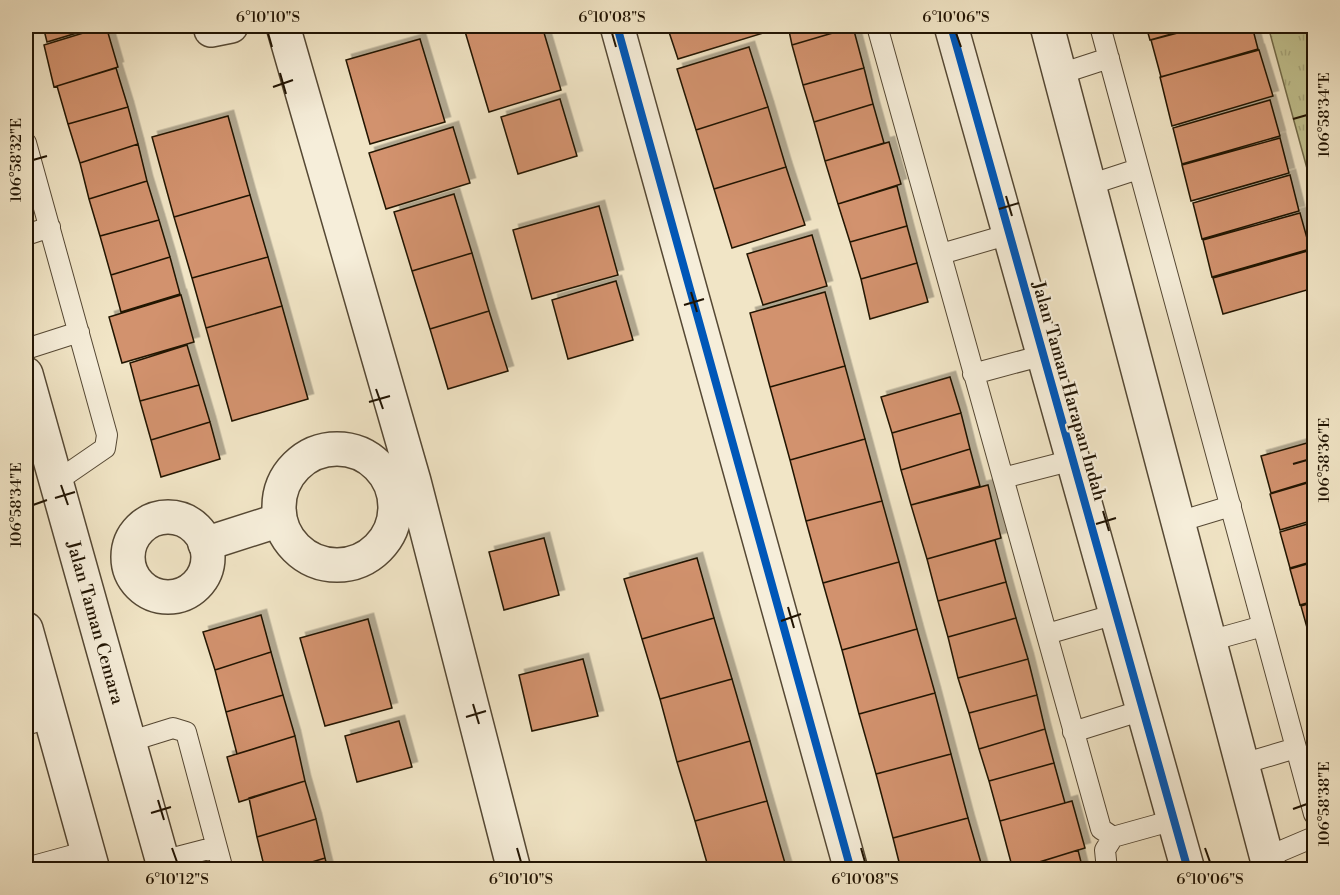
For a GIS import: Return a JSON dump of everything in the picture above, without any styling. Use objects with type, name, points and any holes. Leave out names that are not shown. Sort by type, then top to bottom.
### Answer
[{"type":"street","points":[[283,26],[403,485],[514,870]]},
{"type":"street","points":[[617,26],[851,870]]},
{"type":"street","name":"Jalan Taman Harapan Indah","points":[[951,26],[1188,870]]},
{"type":"street","points":[[1047,26],[1268,863]]},
{"type":"street","name":"Jalan Taman Cemara","points":[[26,374],[163,865]]},
{"type":"street","points":[[339,449],[359,454],[377,466],[386,477],[403,485],[390,531],[376,551],[354,563],[330,566],[308,558],[290,542],[280,520],[279,498],[286,478],[300,462],[318,452],[339,449]]},
{"type":"street","points":[[170,516],[184,520],[204,538],[208,551],[207,569],[199,584],[185,594],[169,598],[152,595],[137,585],[129,570],[127,554],[132,538],[142,526],[157,518],[170,516]]},
{"type":"street","points":[[206,544],[280,520]]},
{"type":"street","points":[[85,583],[129,570]]},
{"type":"street","points":[[26,630],[38,721],[90,860]]},
{"type":"lane","points":[[877,26],[1101,829],[1113,837]]},
{"type":"lane","points":[[1100,26],[1314,814]]},
{"type":"lane","points":[[1060,74],[1109,58]]},
{"type":"lane","points":[[26,143],[107,435],[105,448],[57,481]]},
{"type":"lane","points":[[1089,185],[1138,169]]},
{"type":"lane","points":[[26,235],[50,227]]},
{"type":"lane","points":[[941,254],[1010,234]]},
{"type":"lane","points":[[26,349],[79,332]]},
{"type":"lane","points":[[974,374],[1044,355]]},
{"type":"lane","points":[[1003,478],[1073,460]]},
{"type":"lane","points":[[1178,522],[1231,506]]},
{"type":"lane","points":[[1047,634],[1116,614]]},
{"type":"lane","points":[[1209,640],[1263,626]]},
{"type":"lane","points":[[1073,732],[1143,710]]},
{"type":"lane","points":[[128,741],[173,728],[186,732],[223,870]]},
{"type":"lane","points":[[1242,764],[1296,748]]},
{"type":"lane","points":[[1107,870],[1105,850],[1113,837],[1174,820]]},
{"type":"lane","points":[[1268,863],[1314,837]]},
{"type":"lane","points":[[163,865],[216,847]]},
{"type":"lane","points":[[26,868],[90,860]]},
{"type":"green space","points":[[1268,26],[1314,26],[1314,194]]},
{"type":"building","points":[[43,26],[100,26],[47,42]]},
{"type":"building","points":[[106,26],[118,67],[54,87],[44,45]]},
{"type":"building","points":[[542,26],[561,90],[489,112],[464,28]]},
{"type":"building","points":[[667,26],[762,26],[773,30],[678,59]]},
{"type":"building","points":[[788,26],[853,26],[853,27],[792,45]]},
{"type":"building","points":[[1146,26],[1200,26],[1150,40]]},
{"type":"building","points":[[1204,26],[1252,26],[1258,49],[1161,77],[1151,40]]},
{"type":"building","points":[[853,27],[864,68],[803,85],[792,45]]},
{"type":"building","points":[[420,39],[445,122],[370,144],[346,60]]},
{"type":"building","points":[[749,47],[768,107],[696,130],[677,69]]},
{"type":"building","points":[[1259,50],[1273,96],[1172,126],[1160,77]]},
{"type":"building","points":[[116,68],[128,107],[68,124],[57,86]]},
{"type":"building","points":[[864,68],[873,104],[814,122],[803,85]]},
{"type":"building","points":[[560,99],[577,156],[518,174],[501,117]]},
{"type":"building","points":[[1270,100],[1280,136],[1182,164],[1173,128]]},
{"type":"building","points":[[873,104],[884,143],[825,161],[814,122]]},
{"type":"building","points":[[128,107],[138,144],[80,163],[68,124]]},
{"type":"building","points":[[768,107],[786,167],[714,189],[696,130]]},
{"type":"building","points":[[228,116],[250,195],[174,217],[152,137]]},
{"type":"building","points":[[453,127],[470,183],[386,209],[369,153]]},
{"type":"building","points":[[1280,138],[1289,173],[1191,201],[1182,165]]},
{"type":"building","points":[[889,142],[901,184],[838,204],[825,161]]},
{"type":"building","points":[[138,144],[147,181],[89,199],[80,163]]},
{"type":"building","points":[[786,167],[805,225],[732,248],[714,189]]},
{"type":"building","points":[[1290,175],[1299,211],[1202,239],[1193,203]]},
{"type":"building","points":[[147,181],[159,220],[100,236],[89,199]]},
{"type":"building","points":[[897,186],[907,226],[850,242],[838,204]]},
{"type":"building","points":[[454,194],[472,253],[412,271],[394,212]]},
{"type":"building","points":[[250,195],[268,257],[192,278],[174,217]]},
{"type":"building","points":[[599,206],[618,275],[532,299],[513,230]]},
{"type":"building","points":[[1300,213],[1310,249],[1212,277],[1203,240]]},
{"type":"building","points":[[159,220],[170,257],[111,275],[100,236]]},
{"type":"building","points":[[907,226],[917,263],[861,279],[850,242]]},
{"type":"building","points":[[812,235],[827,286],[763,305],[747,254]]},
{"type":"building","points":[[1311,250],[1314,263],[1314,288],[1223,314],[1213,278]]},
{"type":"building","points":[[472,253],[489,311],[430,329],[412,271]]},
{"type":"building","points":[[170,257],[180,294],[121,312],[111,275]]},
{"type":"building","points":[[268,257],[282,306],[206,328],[192,278]]},
{"type":"building","points":[[917,263],[928,302],[870,319],[861,279]]},
{"type":"building","points":[[616,281],[633,340],[568,359],[552,300]]},
{"type":"building","points":[[825,292],[845,366],[770,387],[750,313]]},
{"type":"building","points":[[181,295],[194,342],[122,363],[109,317]]},
{"type":"building","points":[[282,306],[308,399],[232,421],[206,328]]},
{"type":"building","points":[[489,311],[508,371],[448,389],[430,329]]},
{"type":"building","points":[[187,345],[199,385],[140,401],[130,363]]},
{"type":"building","points":[[845,366],[865,439],[790,460],[770,387]]},
{"type":"building","points":[[950,377],[961,413],[892,433],[881,397]]},
{"type":"building","points":[[199,385],[210,422],[151,440],[140,401]]},
{"type":"building","points":[[961,413],[970,449],[901,470],[892,433]]},
{"type":"building","points":[[210,422],[220,459],[161,477],[151,440]]},
{"type":"building","points":[[865,439],[882,501],[806,521],[790,460]]},
{"type":"building","points":[[1314,441],[1314,480],[1271,493],[1261,456]]},
{"type":"building","points":[[970,449],[980,486],[911,505],[901,470]]},
{"type":"building","points":[[1314,481],[1314,520],[1280,530],[1270,494]]},
{"type":"building","points":[[988,485],[1001,538],[927,559],[911,505]]},
{"type":"building","points":[[882,501],[899,562],[823,583],[806,521]]},
{"type":"building","points":[[1314,522],[1314,561],[1290,568],[1280,532]]},
{"type":"building","points":[[544,538],[559,595],[504,610],[489,552]]},
{"type":"building","points":[[995,540],[1006,582],[938,601],[927,559]]},
{"type":"building","points":[[697,558],[714,618],[642,639],[624,579]]},
{"type":"building","points":[[899,562],[917,629],[842,650],[823,583]]},
{"type":"building","points":[[1314,562],[1314,601],[1300,605],[1290,569]]},
{"type":"building","points":[[1006,582],[1016,618],[948,637],[938,601]]},
{"type":"building","points":[[1314,602],[1314,641],[1311,642],[1301,606]]},
{"type":"building","points":[[261,615],[271,652],[215,670],[203,632]]},
{"type":"building","points":[[714,618],[732,679],[660,699],[642,639]]},
{"type":"building","points":[[1016,618],[1028,659],[958,678],[948,637]]},
{"type":"building","points":[[368,619],[392,708],[325,726],[300,638]]},
{"type":"building","points":[[917,629],[935,693],[859,714],[842,650]]},
{"type":"building","points":[[1314,644],[1314,668],[1309,646]]},
{"type":"building","points":[[271,652],[283,695],[226,712],[215,670]]},
{"type":"building","points":[[583,659],[598,716],[532,731],[519,675]]},
{"type":"building","points":[[1028,659],[1037,695],[969,713],[958,678]]},
{"type":"building","points":[[732,679],[750,741],[677,762],[660,699]]},
{"type":"building","points":[[935,693],[951,754],[876,774],[859,714]]},
{"type":"building","points":[[283,695],[295,736],[237,754],[226,712]]},
{"type":"building","points":[[1037,695],[1045,729],[979,749],[969,713]]},
{"type":"building","points":[[399,721],[412,767],[357,782],[345,736]]},
{"type":"building","points":[[1045,729],[1054,763],[989,781],[979,749]]},
{"type":"building","points":[[295,736],[305,781],[239,802],[227,757]]},
{"type":"building","points":[[750,741],[767,801],[695,821],[677,762]]},
{"type":"building","points":[[951,754],[968,818],[893,838],[876,774]]},
{"type":"building","points":[[1054,763],[1065,803],[1000,821],[989,781]]},
{"type":"building","points":[[305,781],[316,819],[257,837],[249,798]]},
{"type":"building","points":[[767,801],[787,870],[709,870],[695,821]]},
{"type":"building","points":[[1072,801],[1085,848],[1013,870],[1000,821]]},
{"type":"building","points":[[968,818],[983,870],[901,870],[893,838]]},
{"type":"building","points":[[316,819],[325,858],[286,870],[265,870],[257,837]]},
{"type":"building","points":[[1078,850],[1083,870],[1014,870]]},
{"type":"building","points":[[325,858],[328,870],[286,870]]},
{"type":"cycle path","points":[[617,26],[851,870]]},
{"type":"cycle path","points":[[951,26],[1188,870]]}]
